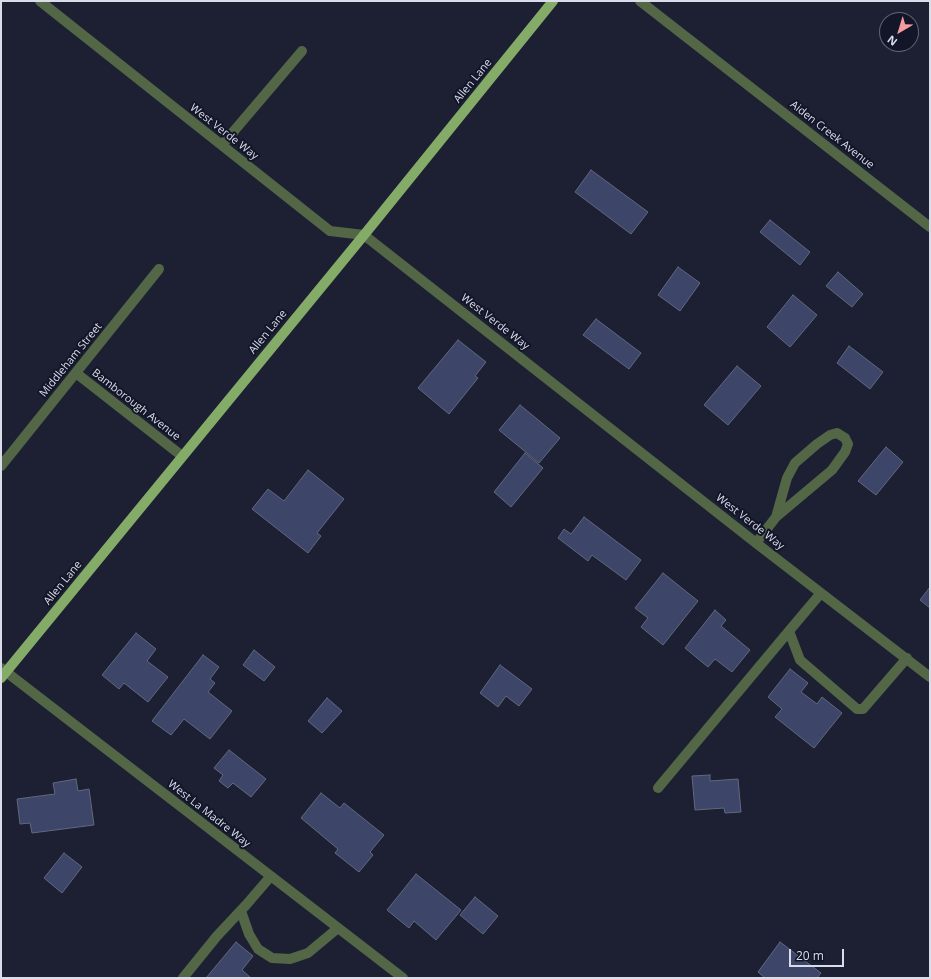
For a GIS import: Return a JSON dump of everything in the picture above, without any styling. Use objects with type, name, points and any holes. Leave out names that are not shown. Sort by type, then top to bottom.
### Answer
[{"type":"main road","name":"Allen Lane","points":[[3,673],[364,235],[553,1]]},
{"type":"street","name":"West Verde Way","points":[[40,1],[330,231],[364,235],[756,543],[930,677]]},
{"type":"street","name":"Aiden Creek Avenue","points":[[640,1],[719,63],[928,221]]},
{"type":"street","points":[[222,145],[302,51]]},
{"type":"street","name":"Middleham Street","points":[[1,466],[159,269]]},
{"type":"street","name":"Bamborough Avenue","points":[[76,373],[182,456]]},
{"type":"street","points":[[756,543],[776,517],[832,470],[845,452],[848,444],[845,438],[837,433],[830,435],[795,463],[787,478],[776,517]]},
{"type":"street","points":[[658,788],[821,593]]},
{"type":"street","points":[[788,631],[800,660],[856,709],[863,709],[907,658]]},
{"type":"street","name":"West La Madre Way","points":[[3,673],[403,978]]},
{"type":"street","points":[[183,978],[217,936],[271,876]]},
{"type":"street","points":[[241,911],[249,934],[258,949],[272,958],[290,959],[308,953],[338,928]]},
{"type":"building","points":[[591,170],[648,212],[631,234],[575,192]]},
{"type":"building","points":[[770,220],[810,252],[800,265],[760,232]]},
{"type":"building","points":[[678,267],[700,283],[680,311],[658,295]]},
{"type":"building","points":[[838,272],[863,294],[852,307],[826,286]]},
{"type":"building","points":[[793,295],[817,315],[790,347],[767,327]]},
{"type":"building","points":[[596,319],[641,353],[629,369],[583,335]]},
{"type":"building","points":[[458,340],[486,362],[475,376],[478,378],[449,414],[418,388]]},
{"type":"building","points":[[849,346],[883,372],[870,389],[837,363]]},
{"type":"building","points":[[737,366],[761,386],[728,425],[704,405]]},
{"type":"building","points":[[520,405],[560,438],[539,463],[499,430]]},
{"type":"building","points":[[886,447],[903,462],[876,495],[858,481]]},
{"type":"building","points":[[525,453],[543,468],[511,507],[494,492]]},
{"type":"building","points":[[308,470],[344,499],[317,533],[321,536],[308,553],[252,509],[268,489],[284,501]]},
{"type":"building","points":[[584,517],[641,560],[626,580],[592,555],[588,561],[558,538],[564,529],[571,534]]},
{"type":"building","points":[[663,573],[698,601],[663,645],[641,627],[648,618],[635,608]]},
{"type":"building","points":[[930,587],[930,608],[920,600]]},
{"type":"building","points":[[715,610],[726,620],[721,626],[750,650],[732,672],[715,659],[708,667],[685,648]]},
{"type":"building","points":[[136,633],[156,649],[147,661],[168,677],[148,702],[124,683],[119,689],[102,675]]},
{"type":"building","points":[[254,650],[275,667],[264,681],[243,665]]},
{"type":"building","points":[[203,655],[219,667],[210,679],[215,683],[208,692],[232,711],[210,739],[184,719],[171,735],[152,721]]},
{"type":"building","points":[[500,665],[532,689],[519,706],[506,696],[498,707],[480,693]]},
{"type":"building","points":[[790,669],[808,683],[801,692],[817,704],[822,697],[842,713],[814,748],[775,717],[782,709],[768,697]]},
{"type":"building","points":[[327,698],[342,711],[322,733],[308,721]]},
{"type":"building","points":[[229,750],[266,779],[251,797],[233,783],[228,788],[219,781],[223,775],[214,768]]},
{"type":"building","points":[[710,775],[710,781],[738,779],[741,812],[725,813],[724,808],[695,810],[692,776]]},
{"type":"building","points":[[76,779],[78,791],[89,789],[94,825],[32,833],[30,823],[20,824],[17,799],[55,794],[53,783]]},
{"type":"building","points":[[321,793],[340,808],[344,803],[384,835],[370,852],[373,855],[359,872],[335,853],[338,849],[301,818]]},
{"type":"building","points":[[64,853],[82,867],[62,893],[44,878]]},
{"type":"building","points":[[416,874],[461,910],[436,940],[414,921],[409,928],[387,910]]},
{"type":"building","points":[[475,897],[498,916],[483,934],[460,915]]},
{"type":"building","points":[[236,942],[253,956],[242,970],[251,978],[206,978]]},
{"type":"building","points":[[780,942],[821,973],[817,978],[765,978],[758,972]]}]
